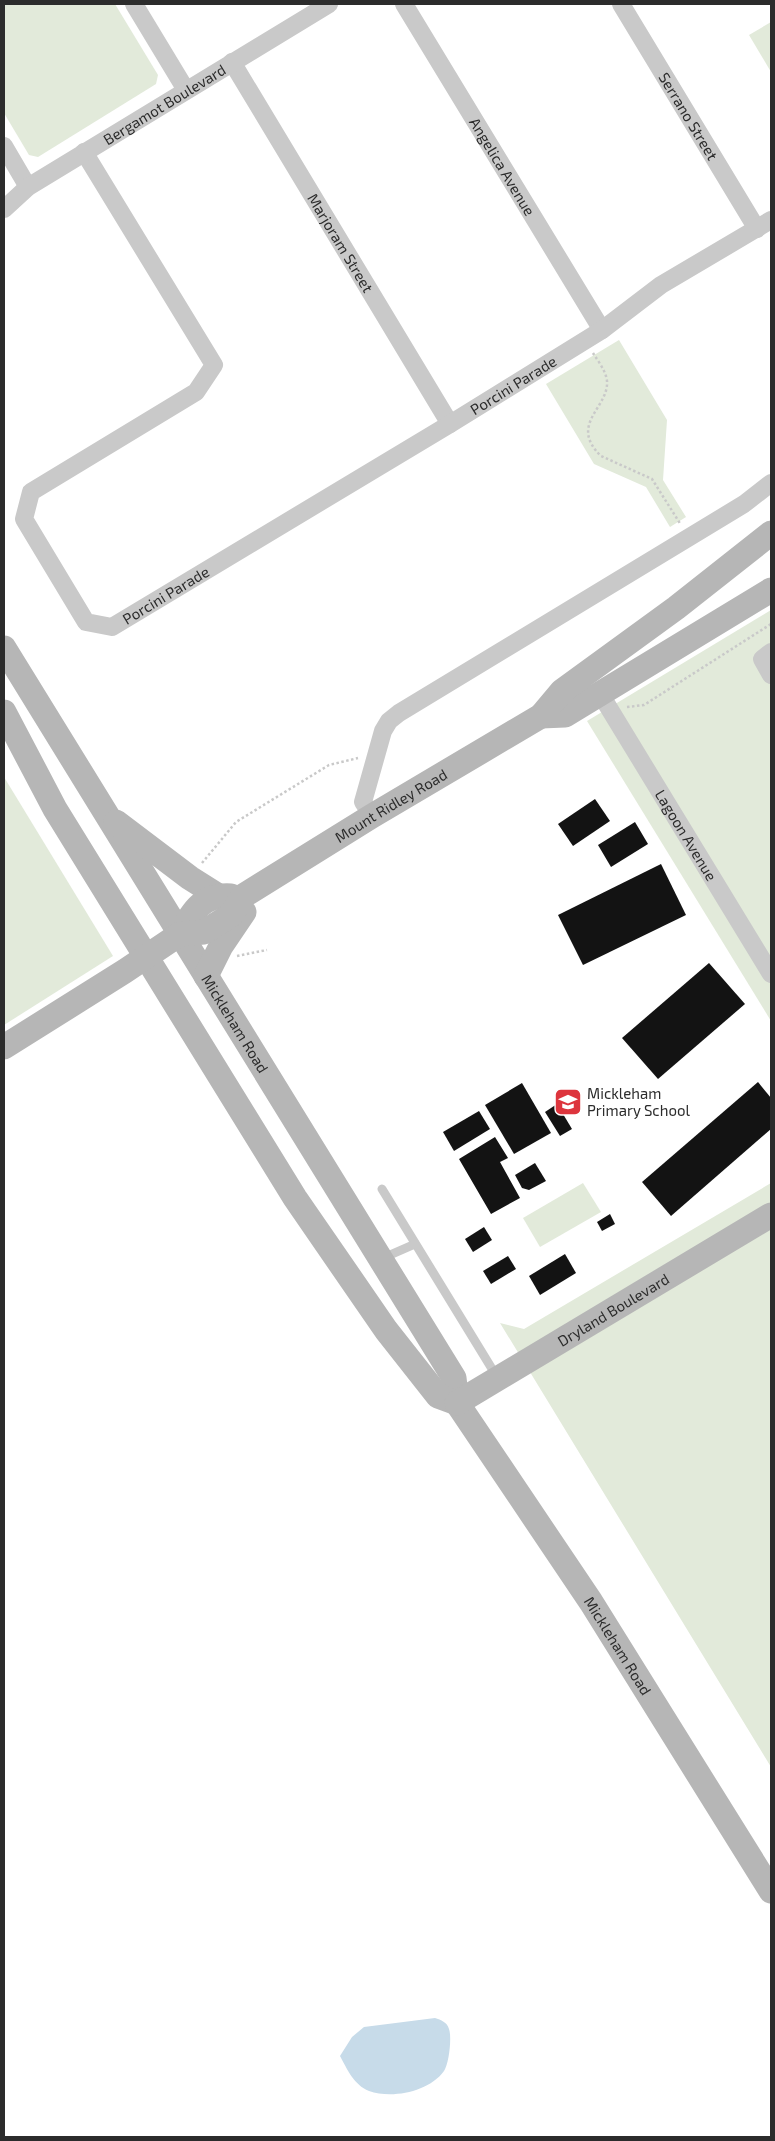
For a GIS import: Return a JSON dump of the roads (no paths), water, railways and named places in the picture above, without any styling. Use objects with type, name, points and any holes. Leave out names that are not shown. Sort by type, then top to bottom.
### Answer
[{"type":"main road","name":"Mount Ridley Road","points":[[4,1047],[180,934],[204,932],[230,915],[252,891],[372,816],[541,716],[562,691],[676,608],[771,533]]},
{"type":"main road","name":"Mount Ridley Road","points":[[541,716],[565,715],[605,701],[771,590]]},
{"type":"main road","name":"Mickleham Road","points":[[4,648],[454,1378],[456,1403],[591,1602],[771,1891]]},
{"type":"main road","name":"Mickleham Road","points":[[4,712],[55,810],[295,1198],[343,1270],[438,1396],[456,1403]]},
{"type":"main road","points":[[104,812],[190,878],[217,895],[252,891]]},
{"type":"main road","points":[[206,976],[252,891]]},
{"type":"main road","name":"Mount Ridley Road","points":[[180,934],[192,910],[217,895]]},
{"type":"main road","name":"Dryland Boulevard","points":[[456,1403],[771,1215]]},
{"type":"main road","points":[[343,1270],[363,1267],[381,1260]]},
{"type":"street","points":[[134,4],[186,90]]},
{"type":"street","name":"Bergamot Boulevard","points":[[4,209],[28,187],[329,4]]},
{"type":"street","name":"Angelica Avenue","points":[[404,4],[602,330]]},
{"type":"street","name":"Serrano Street","points":[[621,4],[764,224]]},
{"type":"street","name":"Marjoram Street","points":[[232,62],[450,424]]},
{"type":"street","points":[[4,146],[28,187]]},
{"type":"street","name":"Porcini Parade","points":[[84,152],[214,365],[196,392],[31,492],[24,518],[86,622],[112,627],[450,424],[602,330],[661,285],[764,224]]},
{"type":"street","points":[[372,816],[363,802],[383,731],[394,717],[744,504],[771,483]]},
{"type":"street","points":[[771,652],[762,659],[771,675]]},
{"type":"street","name":"Lagoon Avenue","points":[[605,701],[771,974]]},
{"type":"lane","points":[[382,1189],[497,1378]]},
{"type":"lane","points":[[381,1260],[415,1244]]},
{"type":"water","points":[[435,2018],[445,2023],[449,2029],[449,2057],[444,2071],[420,2089],[399,2094],[369,2091],[355,2081],[340,2056],[352,2037],[364,2027]]},
{"type":"place","name":"Mickleham Primary School","points":[[568,1102]]}]
